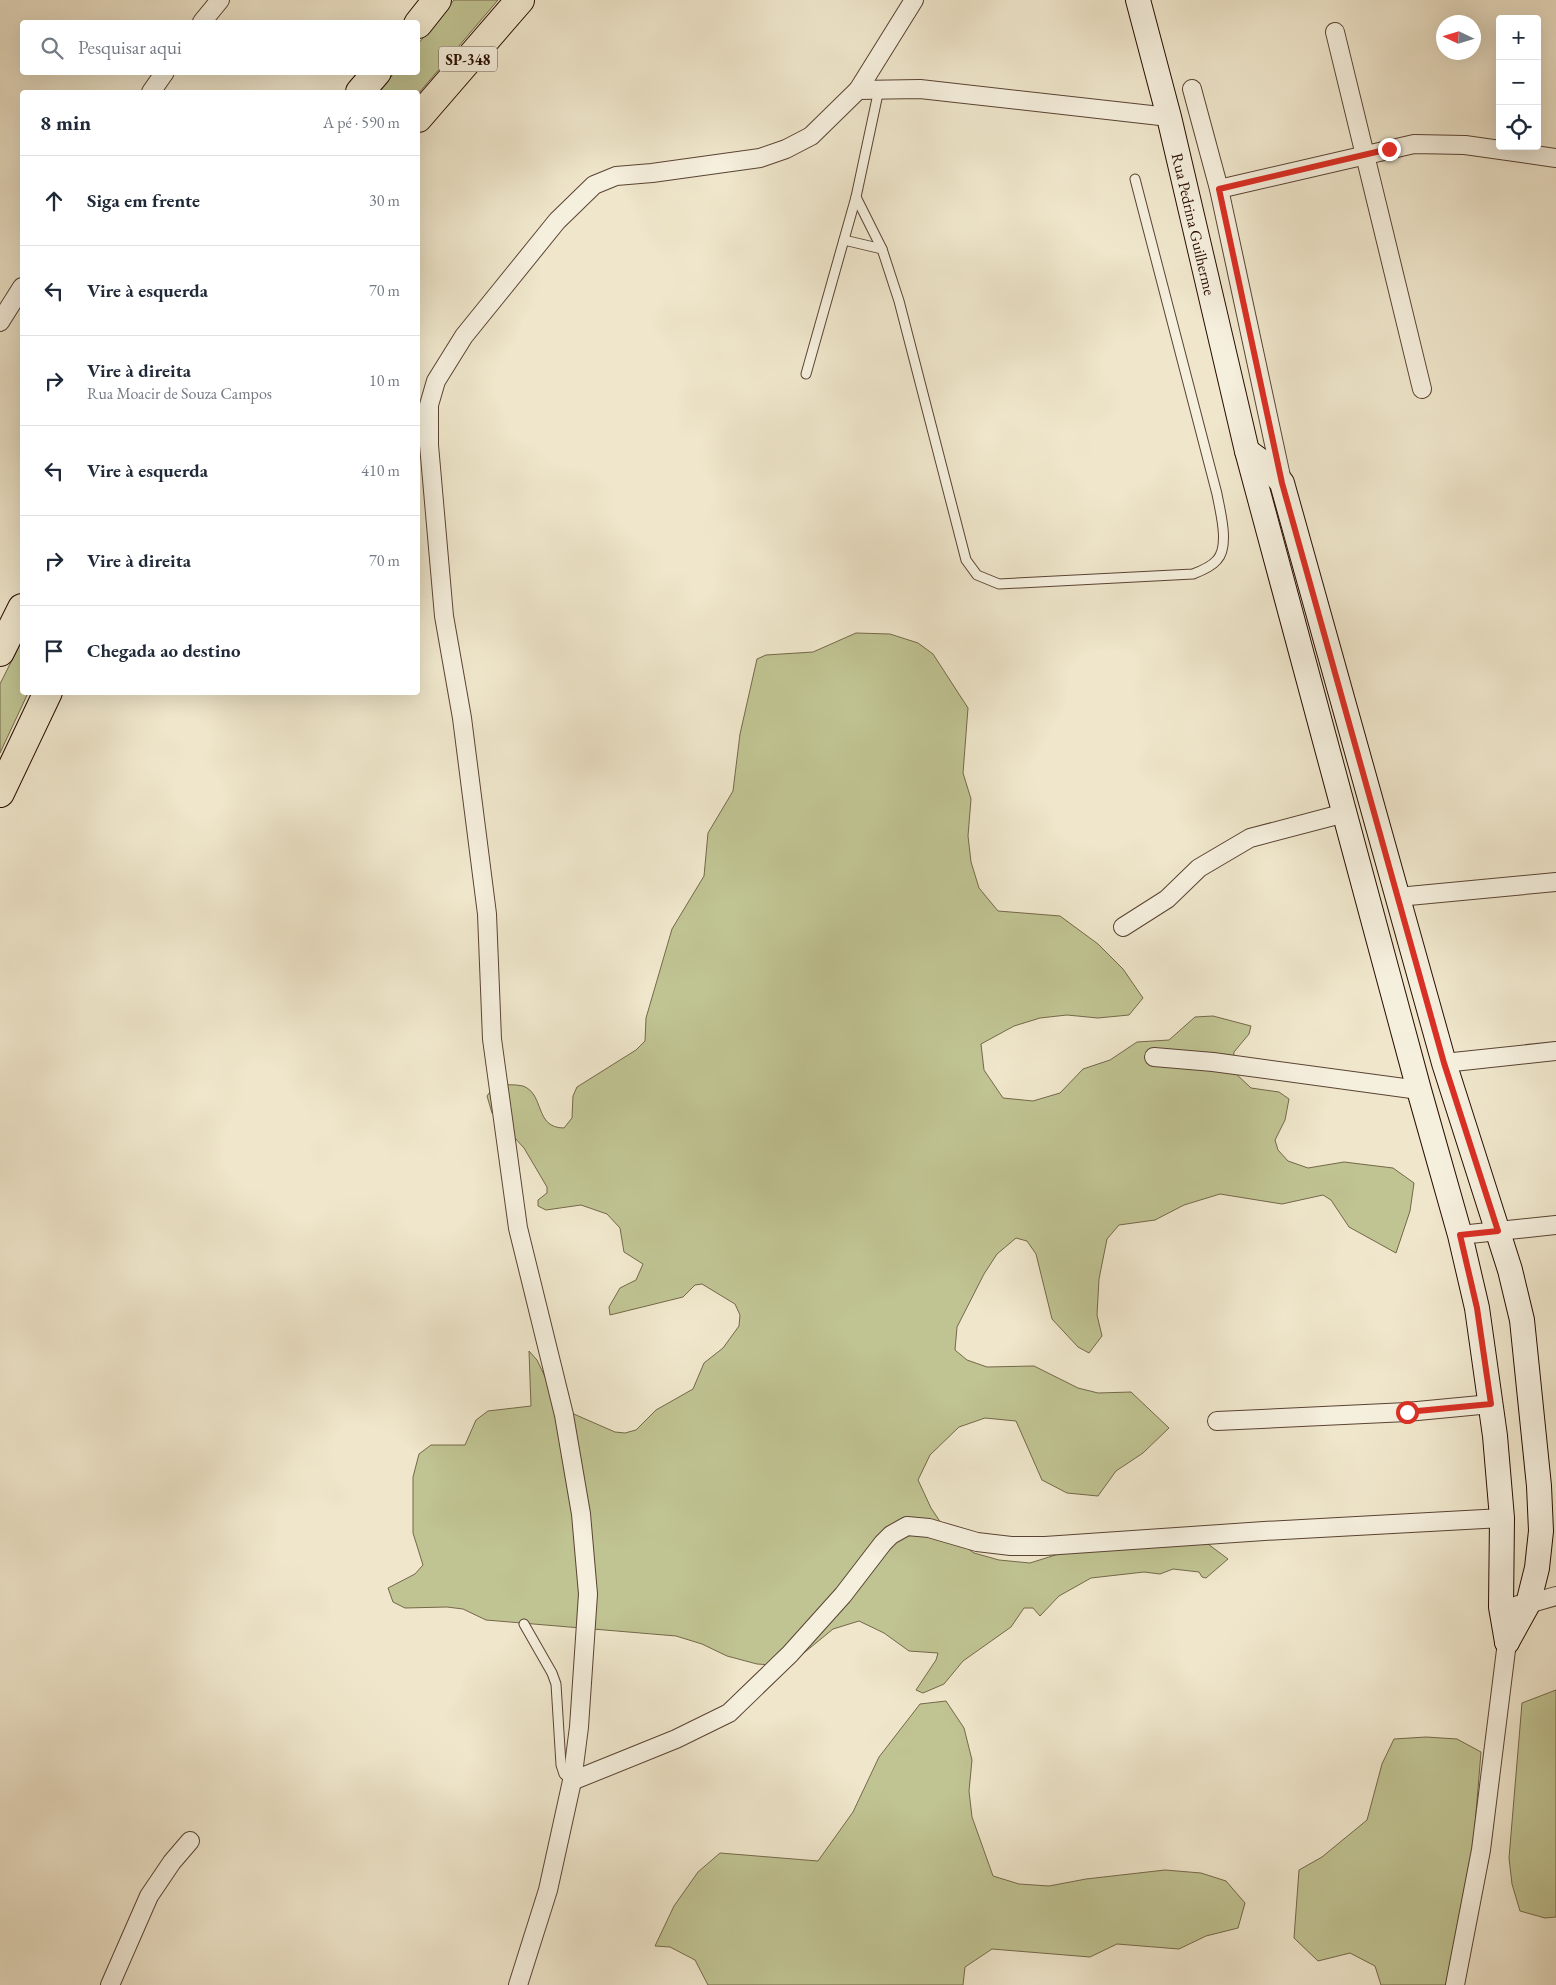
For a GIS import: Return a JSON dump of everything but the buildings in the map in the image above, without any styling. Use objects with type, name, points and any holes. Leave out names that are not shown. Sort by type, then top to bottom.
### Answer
[{"type":"highway","points":[[420,21],[437,0]]},
{"type":"highway","name":"SP-348","points":[[420,116],[520,0]]},
{"type":"highway","points":[[362,90],[374,75]]},
{"type":"highway","points":[[0,652],[20,612]]},
{"type":"highway","points":[[0,792],[47,695]]},
{"type":"street","points":[[204,20],[220,0]]},
{"type":"street","points":[[518,1985],[548,1890],[572,1781],[579,1727],[588,1594],[581,1514],[564,1415],[518,1228],[492,1039],[487,914],[463,728],[444,616],[428,445],[429,405],[436,381],[464,336],[556,221],[594,185],[616,176],[760,158],[786,149],[810,136],[858,90],[914,0]]},
{"type":"street","name":"Rua Pedrina Guilherme","points":[[1138,0],[1169,117],[1246,451],[1460,1235],[1477,1308],[1491,1404],[1502,1518],[1501,1607],[1507,1642]]},
{"type":"street","points":[[1335,32],[1422,390]]},
{"type":"street","points":[[152,90],[163,75]]},
{"type":"street","points":[[858,90],[920,88],[1169,117]]},
{"type":"street","points":[[1192,89],[1219,189],[1284,491],[1444,1063],[1498,1231],[1522,1320],[1540,1486],[1541,1531],[1537,1568],[1528,1604],[1507,1642],[1481,1850],[1455,1985]]},
{"type":"street","points":[[1219,189],[1414,144],[1465,145],[1556,158]]},
{"type":"street","points":[[0,322],[20,290]]},
{"type":"street","points":[[1246,451],[1269,467],[1284,491]]},
{"type":"street","points":[[1256,484],[1270,485],[1280,491],[1284,491]]},
{"type":"street","points":[[1123,927],[1166,899],[1199,868],[1250,838],[1345,813]]},
{"type":"street","points":[[1398,897],[1556,882]]},
{"type":"street","points":[[1444,1063],[1556,1051]]},
{"type":"street","points":[[1154,1057],[1213,1062],[1419,1090]]},
{"type":"street","points":[[1460,1235],[1556,1225]]},
{"type":"street","points":[[1217,1421],[1407,1412],[1491,1404]]},
{"type":"street","points":[[572,1781],[668,1743],[729,1713],[790,1654],[842,1595],[883,1543],[891,1535],[907,1526],[929,1528],[977,1542],[1011,1546],[1045,1546],[1273,1530],[1502,1518]]},
{"type":"street","points":[[1501,1607],[1528,1604],[1556,1596]]},
{"type":"street","points":[[110,1985],[149,1896],[172,1862],[190,1841]]},
{"type":"lane","points":[[806,374],[856,197],[879,89]]},
{"type":"lane","points":[[856,197],[882,249],[899,301],[966,560],[977,575],[999,584],[1193,574],[1218,560],[1223,547],[1224,530],[1217,494],[1136,180]]},
{"type":"lane","points":[[844,240],[882,249]]},
{"type":"lane","points":[[524,1624],[552,1673],[556,1684],[561,1765],[564,1774],[572,1781]]},
{"type":"green space","points":[[454,0],[498,0],[420,92],[420,90],[380,90],[392,75],[420,75],[420,42]]},
{"type":"green space","points":[[856,633],[890,634],[918,643],[933,654],[968,708],[963,773],[971,799],[968,836],[971,862],[979,888],[998,911],[1060,916],[1098,944],[1123,969],[1143,998],[1129,1015],[1098,1018],[1067,1015],[1040,1018],[1014,1026],[981,1044],[984,1070],[1003,1098],[1033,1101],[1060,1093],[1083,1069],[1110,1060],[1137,1042],[1169,1040],[1195,1017],[1213,1016],[1251,1026],[1249,1034],[1234,1052],[1232,1070],[1251,1088],[1279,1092],[1289,1099],[1285,1120],[1275,1140],[1278,1150],[1288,1161],[1308,1168],[1344,1162],[1393,1168],[1414,1183],[1410,1211],[1396,1253],[1349,1227],[1331,1200],[1323,1195],[1282,1204],[1220,1194],[1184,1205],[1155,1220],[1119,1225],[1107,1239],[1099,1279],[1097,1315],[1102,1336],[1089,1353],[1078,1347],[1052,1319],[1036,1254],[1027,1241],[1016,1238],[997,1254],[984,1274],[957,1327],[955,1350],[967,1360],[987,1367],[1034,1366],[1078,1388],[1098,1393],[1131,1392],[1169,1428],[1143,1453],[1116,1471],[1098,1496],[1067,1493],[1042,1480],[1016,1421],[985,1418],[959,1427],[930,1455],[918,1480],[931,1508],[949,1535],[974,1553],[999,1560],[1030,1563],[1084,1546],[1204,1541],[1228,1559],[1206,1578],[1202,1577],[1199,1572],[1173,1569],[1160,1574],[1144,1572],[1091,1578],[1059,1596],[1040,1616],[1033,1608],[1024,1608],[1011,1627],[963,1661],[944,1684],[923,1693],[916,1690],[936,1660],[938,1653],[909,1651],[884,1633],[859,1621],[833,1629],[788,1666],[757,1664],[727,1656],[702,1644],[676,1636],[486,1620],[463,1609],[447,1607],[405,1608],[393,1602],[388,1588],[415,1574],[423,1565],[413,1533],[413,1477],[419,1454],[431,1445],[465,1445],[476,1420],[488,1411],[531,1406],[529,1351],[537,1360],[560,1408],[615,1432],[625,1433],[636,1430],[656,1410],[693,1389],[704,1363],[723,1348],[739,1326],[740,1315],[735,1304],[702,1284],[695,1285],[683,1297],[610,1315],[609,1307],[620,1288],[636,1280],[643,1264],[624,1252],[620,1228],[607,1214],[581,1205],[546,1210],[538,1206],[538,1200],[547,1193],[547,1187],[524,1148],[492,1113],[487,1096],[495,1085],[523,1086],[530,1090],[548,1123],[555,1127],[564,1128],[572,1118],[573,1096],[577,1087],[636,1050],[645,1041],[646,1018],[672,929],[704,876],[708,833],[733,791],[740,734],[757,659],[766,655],[813,652]]},
{"type":"green space","points":[[20,644],[20,695],[27,695],[0,753],[0,684]]},
{"type":"green space","points":[[1556,1690],[1556,1917],[1545,1918],[1520,1911],[1512,1884],[1509,1858],[1522,1703]]},
{"type":"green space","points":[[946,1701],[964,1728],[972,1760],[969,1791],[972,1817],[993,1876],[1019,1884],[1049,1886],[1086,1879],[1165,1870],[1201,1873],[1226,1881],[1245,1903],[1238,1928],[1206,1936],[1179,1949],[1117,1944],[1090,1957],[992,1949],[965,1967],[963,1985],[708,1985],[695,1960],[670,1947],[655,1946],[674,1906],[698,1872],[720,1853],[818,1861],[853,1812],[879,1757],[920,1704]]},
{"type":"green space","points":[[1426,1737],[1457,1739],[1481,1752],[1462,1985],[1381,1985],[1375,1966],[1350,1953],[1318,1961],[1294,1938],[1299,1870],[1322,1857],[1367,1820],[1382,1764],[1394,1739]]},
{"type":"route","points":[[1389,149],[1219,189],[1282,483],[1444,1063],[1498,1231],[1460,1235],[1477,1308],[1491,1404],[1407,1412]]}]
